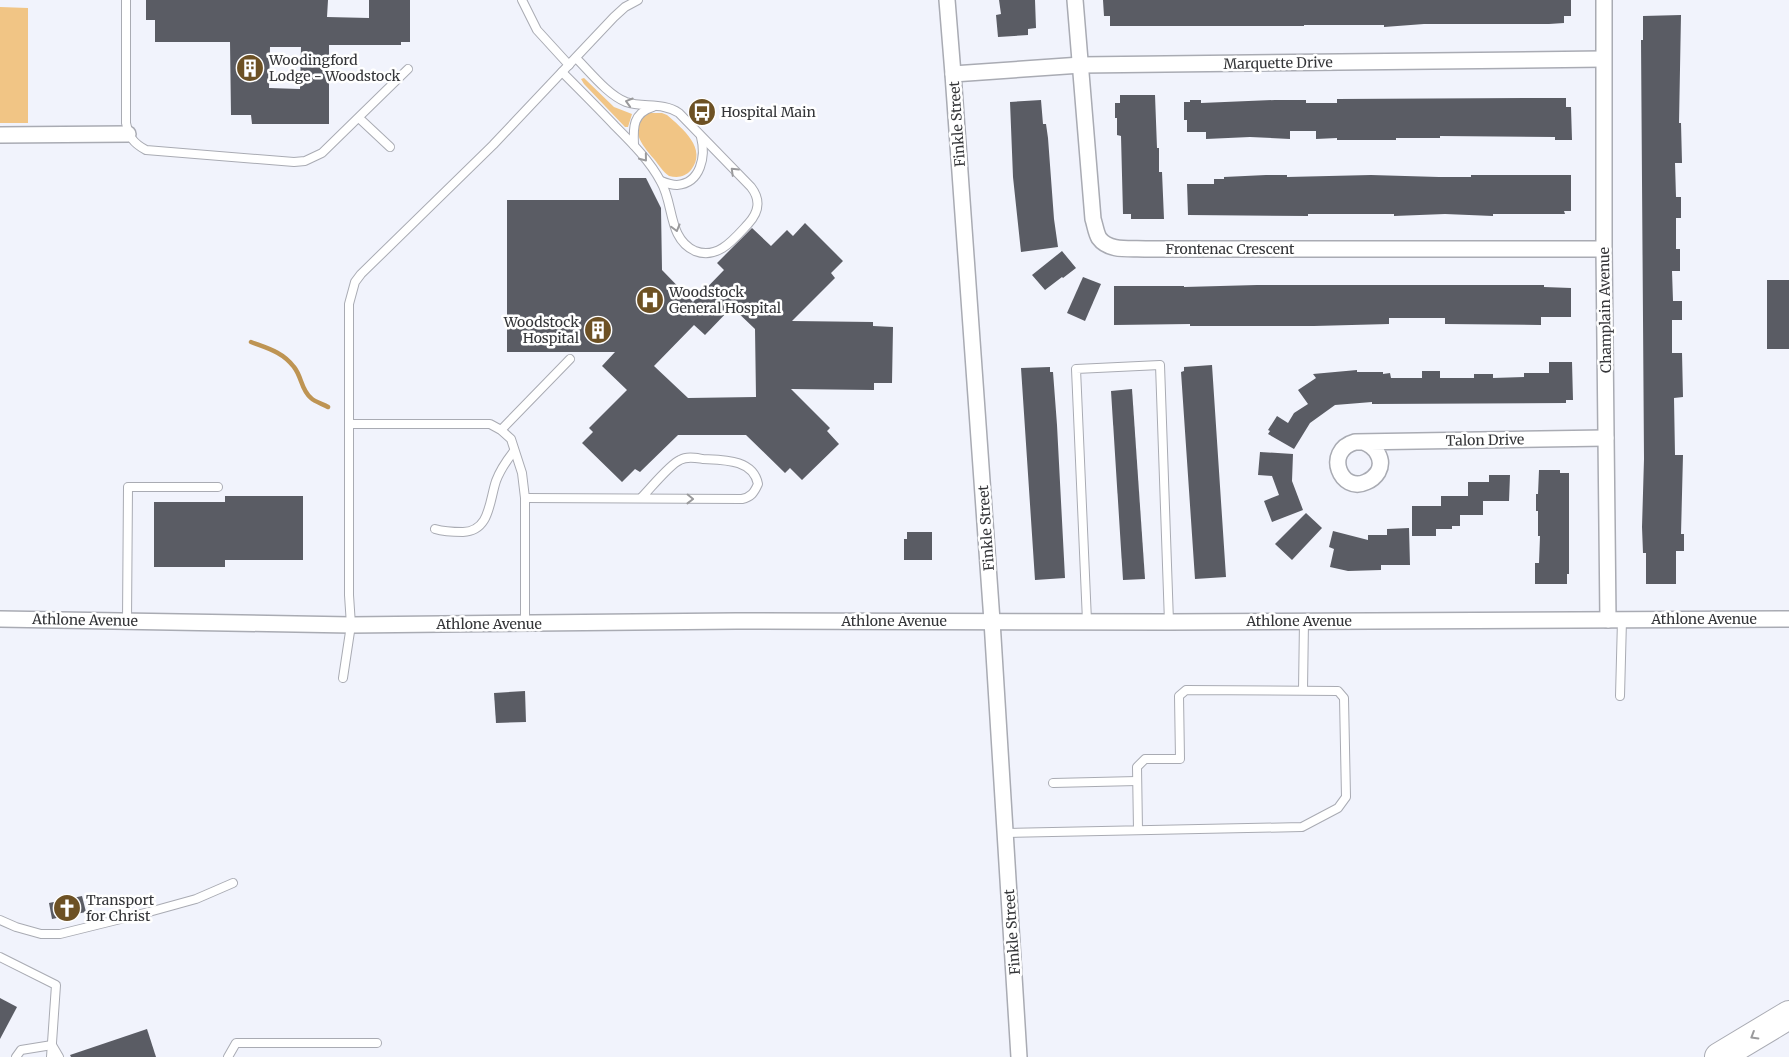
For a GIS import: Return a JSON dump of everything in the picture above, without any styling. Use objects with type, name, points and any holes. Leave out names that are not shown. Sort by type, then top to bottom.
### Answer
[{"type":"highway","points":[[1719,1057],[1789,1014]]},
{"type":"street","name":"Finkle Street","points":[[947,0],[992,621],[1019,1057]]},
{"type":"street","name":"Frontenac Crescent","points":[[1075,0],[1093,219],[1099,238],[1104,243],[1128,248],[1604,249]]},
{"type":"street","name":"Champlain Avenue","points":[[1604,0],[1606,438],[1615,620]]},
{"type":"street","name":"Marquette Drive","points":[[953,74],[1081,65],[1603,59]]},
{"type":"street","points":[[0,135],[128,134]]},
{"type":"street","name":"Talon Drive","points":[[1363,442],[1606,438]]},
{"type":"street","name":"Athlone Avenue","points":[[0,619],[350,625],[1789,619]]},
{"type":"lane","points":[[126,0],[126,123],[128,134],[132,141],[139,146],[155,151],[305,161],[322,153],[408,69]]},
{"type":"lane","points":[[522,0],[537,30],[570,65]]},
{"type":"lane","points":[[344,678],[350,625],[348,595],[349,304],[355,282],[493,145],[625,6],[638,0]]},
{"type":"lane","points":[[562,72],[634,145],[661,181],[668,195],[679,238],[683,243],[695,251],[710,254],[728,245],[754,218],[759,202],[756,194],[687,120],[672,108],[633,104],[618,98],[576,58]]},
{"type":"lane","points":[[634,145],[633,132],[637,118],[645,110],[655,106]]},
{"type":"lane","points":[[359,118],[390,147]]},
{"type":"lane","points":[[661,181],[676,185],[685,183],[697,174],[703,159],[701,136]]},
{"type":"lane","points":[[501,430],[570,359]]},
{"type":"lane","points":[[1087,621],[1076,369],[1160,365],[1169,622]]},
{"type":"lane","points":[[350,424],[490,424],[501,430],[511,440],[522,473],[525,498],[526,623]]},
{"type":"lane","points":[[435,529],[446,532],[471,532],[481,525],[486,518],[497,480],[506,461],[514,450]]},
{"type":"lane","points":[[525,498],[742,499],[749,498],[758,484],[754,474],[737,462],[685,458],[675,462],[641,498]]},
{"type":"lane","points":[[127,620],[128,487],[218,487]]},
{"type":"lane","points":[[1615,620],[1620,696]]},
{"type":"lane","points":[[1303,690],[1304,621]]},
{"type":"lane","points":[[1005,833],[1302,828],[1338,808],[1346,797],[1344,698],[1338,691],[1186,690],[1179,696],[1180,759],[1145,759],[1137,767],[1138,830]]},
{"type":"lane","points":[[1053,783],[1137,781]]},
{"type":"lane","points":[[0,920],[27,931],[41,934],[60,934],[196,899],[233,883]]},
{"type":"lane","points":[[0,957],[56,986],[51,1057]]},
{"type":"lane","points":[[228,1057],[236,1042],[377,1043]]},
{"type":"lane","points":[[16,1057],[20,1050],[52,1045]]},
{"type":"lane","points":[[52,1045],[59,1057]]},
{"type":"shaded area","points":[[0,7],[28,8],[28,123],[0,123]]},
{"type":"shaded area","points":[[584,78],[614,107],[632,114],[628,127],[625,127],[584,84],[581,79]]},
{"type":"shaded area","points":[[648,113],[667,115],[686,133],[695,147],[697,154],[695,162],[691,170],[684,176],[669,176],[641,142],[638,130],[639,124]]},
{"type":"building","name":"Woodingford Lodge - Woodstock","points":[[146,0],[328,0],[327,17],[369,18],[369,0],[410,0],[410,42],[401,42],[401,45],[329,45],[329,124],[252,124],[251,115],[231,115],[230,42],[155,42],[155,20],[146,20]],"holes":[[[270,47],[301,47],[300,89],[269,88]]]},
{"type":"building","points":[[999,0],[1035,0],[1036,28],[1028,29],[1028,35],[998,37],[996,15],[1001,14]]},
{"type":"building","points":[[1103,0],[1571,0],[1571,16],[1564,16],[1564,23],[1549,24],[1424,24],[1384,27],[1384,25],[1110,26],[1110,16],[1104,16]]},
{"type":"building","points":[[1681,15],[1679,123],[1681,123],[1682,163],[1675,163],[1676,197],[1681,197],[1681,218],[1676,218],[1676,249],[1680,249],[1680,271],[1672,271],[1673,301],[1682,301],[1682,320],[1672,320],[1672,353],[1682,353],[1683,397],[1674,398],[1675,455],[1683,455],[1681,534],[1684,534],[1684,551],[1676,551],[1676,584],[1646,584],[1646,553],[1643,553],[1642,527],[1644,459],[1641,40],[1643,40],[1643,16]]},
{"type":"building","points":[[1120,95],[1155,95],[1157,148],[1159,148],[1159,172],[1162,172],[1164,219],[1131,219],[1131,214],[1123,214],[1121,136],[1117,135],[1117,118],[1115,118],[1115,103],[1120,103]]},
{"type":"building","points":[[1566,98],[1566,107],[1571,107],[1572,140],[1555,140],[1555,137],[1440,136],[1440,138],[1396,138],[1396,140],[1337,140],[1337,138],[1316,139],[1316,131],[1290,131],[1290,139],[1250,137],[1206,139],[1206,132],[1187,132],[1187,120],[1184,120],[1184,102],[1190,102],[1190,100],[1201,100],[1201,103],[1306,100],[1306,103],[1337,103],[1337,99]]},
{"type":"building","points":[[1041,100],[1043,124],[1046,124],[1048,138],[1058,247],[1021,252],[1013,177],[1010,102]]},
{"type":"building","points":[[1287,175],[1287,177],[1371,175],[1471,177],[1471,175],[1571,175],[1571,211],[1564,211],[1565,214],[1493,214],[1493,216],[1445,214],[1394,216],[1394,214],[1308,214],[1308,216],[1188,215],[1187,184],[1214,184],[1214,179],[1224,179],[1224,177]]},
{"type":"building","name":"Woodstock Hospital","points":[[619,178],[646,178],[661,208],[662,270],[693,302],[724,270],[717,263],[752,228],[771,246],[787,230],[793,236],[805,223],[843,261],[831,273],[835,278],[792,321],[873,322],[873,326],[893,327],[892,383],[874,383],[874,390],[791,389],[830,428],[827,431],[839,444],[802,480],[790,468],[785,473],[746,435],[678,435],[640,472],[635,469],[622,482],[582,443],[593,432],[589,428],[627,390],[602,366],[615,352],[507,352],[507,200],[619,200]],"holes":[[[732,307],[755,329],[756,397],[688,398],[654,366],[694,325],[705,335]]]},
{"type":"building","points":[[1062,251],[1076,268],[1045,290],[1032,275]]},
{"type":"building","points":[[1083,277],[1101,284],[1085,321],[1067,313]]},
{"type":"building","points":[[1767,280],[1789,280],[1789,349],[1767,349]]},
{"type":"building","points":[[1544,285],[1544,287],[1571,288],[1571,317],[1541,317],[1541,325],[1445,324],[1445,318],[1389,318],[1389,324],[1314,326],[1114,325],[1114,286]]},
{"type":"building","points":[[1549,362],[1572,362],[1573,400],[1566,400],[1566,403],[1372,404],[1372,402],[1335,405],[1310,423],[1294,449],[1268,434],[1270,431],[1268,430],[1277,416],[1288,423],[1294,413],[1308,404],[1298,390],[1316,378],[1313,374],[1357,370],[1357,372],[1390,373],[1391,378],[1422,378],[1422,371],[1440,371],[1440,378],[1474,378],[1474,374],[1493,374],[1493,378],[1524,377],[1524,373],[1549,373]]},
{"type":"building","points":[[1212,365],[1226,577],[1195,579],[1181,372],[1184,371],[1184,367]]},
{"type":"building","points":[[1050,367],[1050,372],[1053,372],[1057,425],[1065,578],[1035,580],[1021,368]]},
{"type":"building","points":[[1132,389],[1145,579],[1123,580],[1111,391]]},
{"type":"building","points":[[1260,452],[1293,454],[1292,481],[1303,510],[1272,522],[1264,501],[1279,495],[1272,476],[1258,475]]},
{"type":"building","points":[[1539,470],[1560,470],[1560,473],[1569,473],[1569,574],[1567,574],[1567,584],[1535,584],[1535,563],[1539,563],[1540,536],[1538,536],[1538,511],[1536,511]]},
{"type":"building","points":[[1489,475],[1510,475],[1509,501],[1483,501],[1483,515],[1460,515],[1460,526],[1452,526],[1452,529],[1436,529],[1436,536],[1412,536],[1412,506],[1441,506],[1441,496],[1468,496],[1468,482],[1489,482]]},
{"type":"building","points":[[225,496],[303,496],[303,560],[225,560],[225,567],[154,567],[154,502],[225,502]]},
{"type":"building","points":[[1306,513],[1322,528],[1292,560],[1275,544]]},
{"type":"building","points":[[1409,528],[1410,565],[1381,565],[1381,570],[1348,571],[1330,567],[1334,549],[1329,547],[1333,531],[1368,540],[1368,535],[1387,535],[1387,529]]},
{"type":"building","points":[[907,532],[932,532],[932,560],[904,560],[904,539],[907,539]]},
{"type":"building","points":[[525,691],[526,722],[496,723],[494,693]]},
{"type":"building","name":"Transport for Christ","points":[[82,896],[86,912],[52,919],[49,903]]},
{"type":"building","points":[[0,998],[17,1007],[0,1039]]},
{"type":"building","points":[[147,1029],[156,1057],[71,1057],[70,1055]]},
{"type":"waterway","points":[[251,342],[274,351],[290,362],[297,371],[308,395],[315,401],[328,407]]},
{"type":"place","name":"Woodingford Lodge - Woodstock","points":[[250,68]]},
{"type":"place","name":"Hospital Main","points":[[702,112]]},
{"type":"place","name":"Woodstock General Hospital","points":[[650,300]]},
{"type":"place","name":"Woodstock Hospital","points":[[598,330]]},
{"type":"place","name":"Transport for Christ","points":[[67,908]]}]
